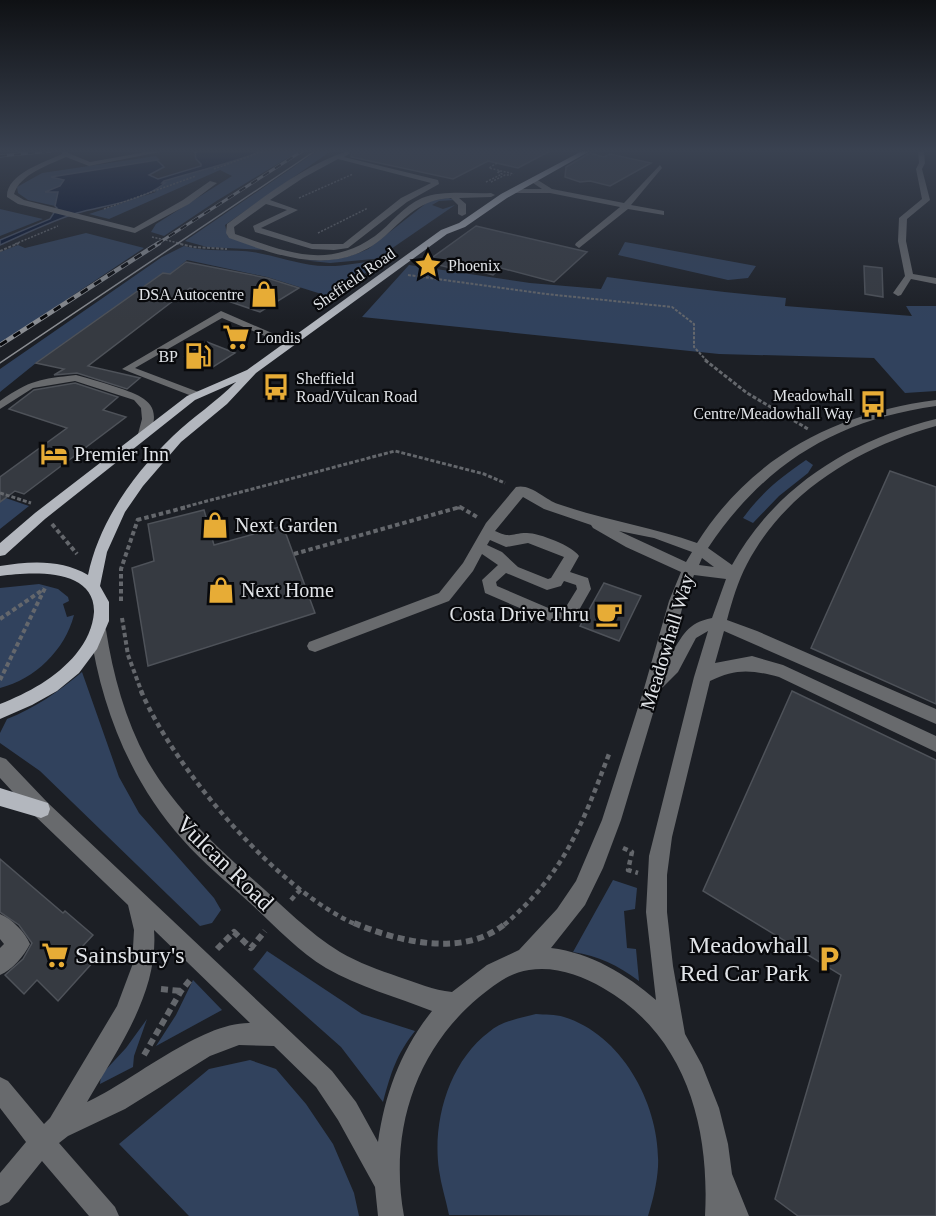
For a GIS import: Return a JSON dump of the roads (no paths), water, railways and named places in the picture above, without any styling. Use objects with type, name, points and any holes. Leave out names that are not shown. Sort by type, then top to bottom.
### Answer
[{"type":"main road","name":"Sheffield Road","points":[[252,371],[444,232],[462,225],[487,208]]},
{"type":"main road","name":"Sheffield Road","points":[[444,232],[449,224],[468,209]]},
{"type":"main road","points":[[0,550],[144,434],[197,395],[252,371]]},
{"type":"main road","points":[[0,712],[22,704],[63,677],[90,646],[98,630],[100,606],[93,587],[100,552],[127,499],[177,440],[223,402],[252,371]]},
{"type":"main road","points":[[0,571],[34,566],[55,568],[74,573],[93,587]]},
{"type":"main road","points":[[0,797],[41,809]]},
{"type":"street","points":[[44,208],[135,231],[176,208]]},
{"type":"street","points":[[256,208],[230,226],[232,236],[291,256],[322,259],[347,255],[365,248],[416,208]]},
{"type":"street","points":[[287,208],[294,210],[256,228],[320,248],[345,246],[394,208]]},
{"type":"street","points":[[579,245],[624,208]]},
{"type":"street","points":[[629,208],[661,213]]},
{"type":"street","points":[[898,293],[909,276],[902,241],[903,218],[916,208]]},
{"type":"street","points":[[909,276],[936,281]]},
{"type":"street","points":[[197,395],[127,369],[221,314],[290,343]]},
{"type":"street","points":[[0,406],[29,386],[47,381],[76,378],[138,398],[147,407],[148,419],[144,434]]},
{"type":"street","name":"Meadowhall Way","points":[[526,959],[555,928],[582,890],[604,842],[654,687],[683,582],[719,523],[744,494],[802,446],[822,436],[874,417],[936,403]]},
{"type":"street","points":[[674,1038],[657,940],[658,855],[702,677],[735,575],[744,556],[768,523],[792,496],[815,477],[866,446],[896,433],[932,424]]},
{"type":"street","points":[[315,646],[444,597],[468,567],[489,529],[521,490],[549,506],[590,520],[656,534],[701,550],[735,575]]},
{"type":"street","points":[[590,520],[631,544],[689,569],[735,575]]},
{"type":"street","points":[[479,547],[497,556],[513,571],[547,585],[556,582],[572,556],[564,550],[528,538],[506,542],[489,529]]},
{"type":"street","points":[[507,565],[489,580],[490,589],[559,617],[569,615],[584,589],[583,582],[561,573]]},
{"type":"street","points":[[654,687],[672,667],[691,634],[703,626],[718,623],[763,640],[936,717]]},
{"type":"street","name":"Vulcan Road","points":[[98,630],[101,654],[115,703],[136,753],[159,794],[190,834],[279,915],[333,959],[435,1002],[453,1003]]},
{"type":"street","points":[[702,677],[720,668],[752,663],[783,672],[936,744]]},
{"type":"street","points":[[0,765],[41,809],[324,1079],[347,1111],[386,1182]]},
{"type":"street","points":[[0,1193],[50,1135],[134,994],[143,966],[145,948],[144,930],[137,901]]},
{"type":"street","points":[[0,924],[19,944],[0,964]]},
{"type":"street","points":[[392,1216],[386,1182],[400,1084],[430,1029],[453,1003],[492,974],[526,959],[553,959],[579,965],[605,976],[630,992],[653,1013],[674,1038],[705,1100],[714,1136],[719,1174],[718,1216]]},
{"type":"street","points":[[50,1135],[117,1101],[202,1048],[239,1034],[279,1035]]},
{"type":"street","points":[[0,1089],[50,1135],[106,1216]]},
{"type":"street","points":[[719,1174],[736,1216]]},
{"type":"tram line","points":[[0,363],[231,208]]},
{"type":"railway","points":[[157,244],[214,208]]},
{"type":"railway","points":[[0,345],[159,243]]},
{"type":"place","name":"Phoenix","points":[[428,265]]},
{"type":"place","name":"DSA Autocentre","points":[[264,294]]},
{"type":"place","name":"Londis","points":[[236,337]]},
{"type":"place","name":"BP","points":[[198,356]]},
{"type":"place","name":"Sheffield Road/Vulcan Road","points":[[276,387]]},
{"type":"place","name":"Meadowhall Centre/Meadowhall Way","points":[[873,404]]},
{"type":"place","name":"Premier Inn","points":[[54,454]]},
{"type":"place","name":"Next Garden","points":[[215,525]]},
{"type":"place","name":"Next Home","points":[[221,590]]},
{"type":"place","name":"Costa Drive Thru","points":[[609,614]]},
{"type":"place","name":"Sainsbury's","points":[[55,955]]},
{"type":"place","name":"Meadowhall Red Car Park","points":[[829,959]]}]
